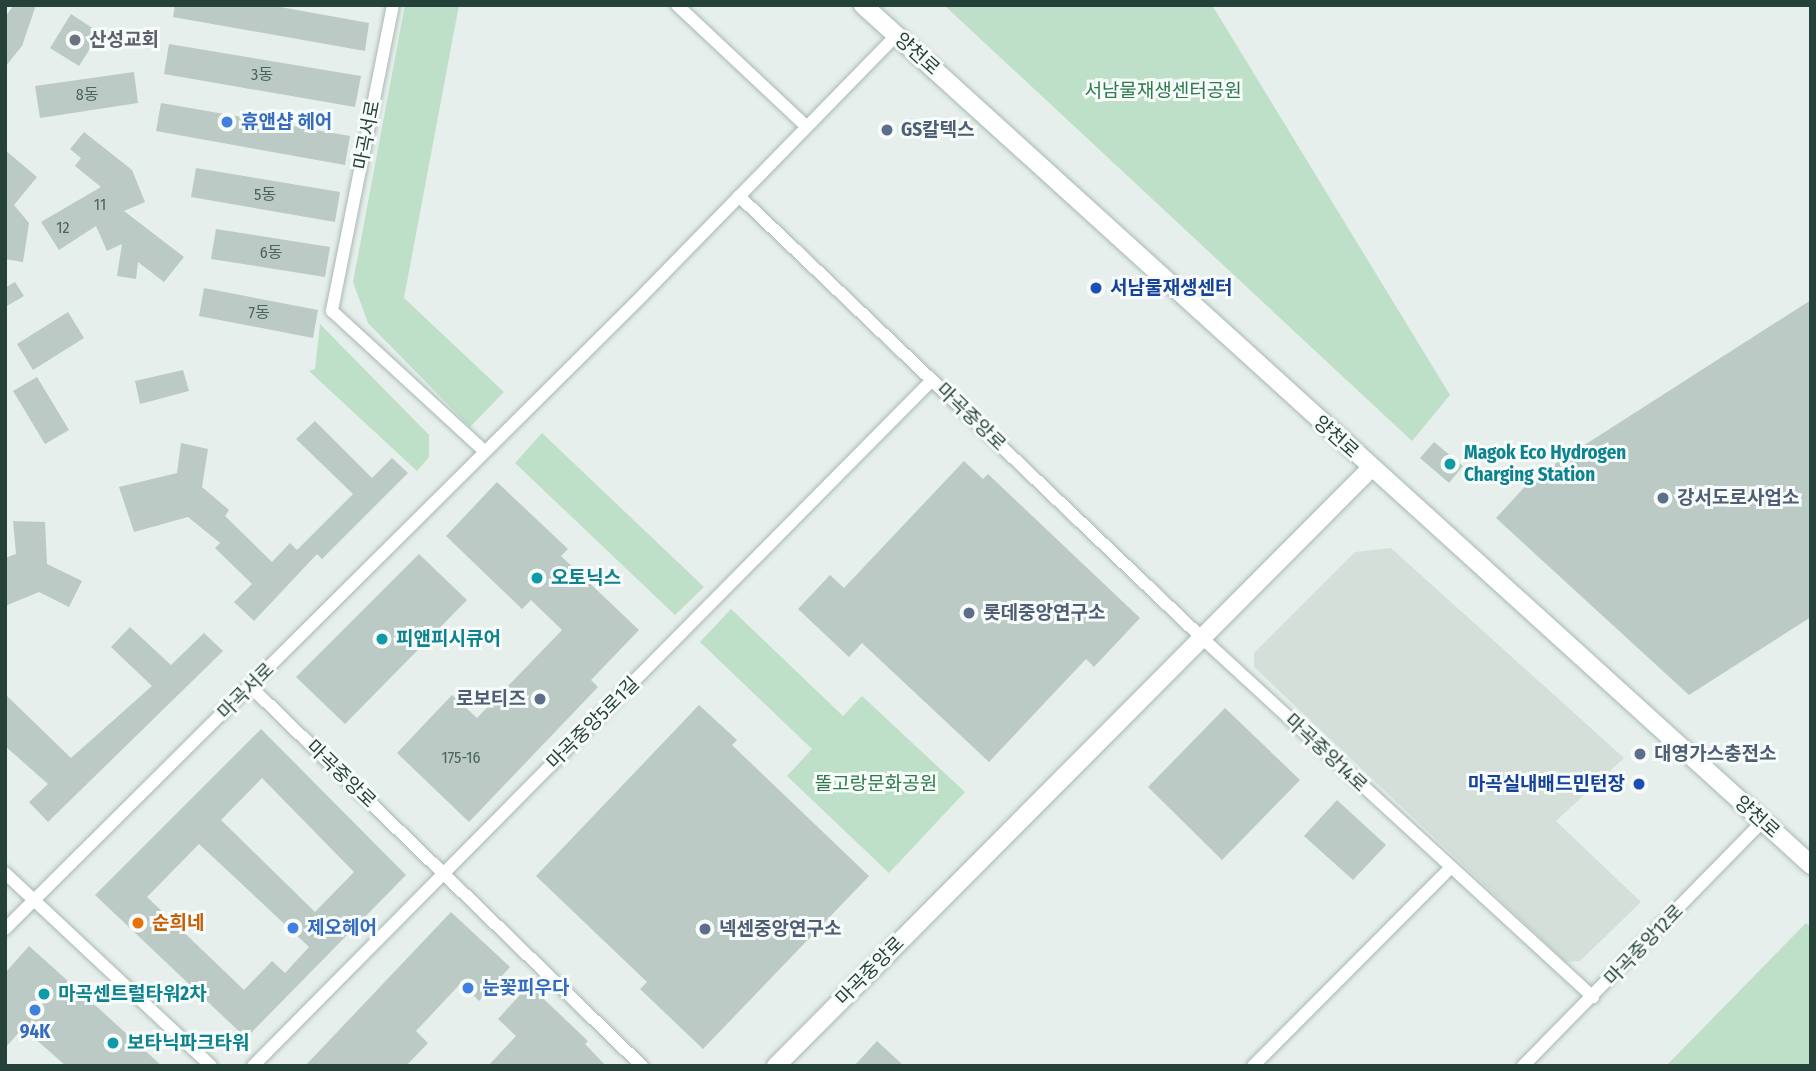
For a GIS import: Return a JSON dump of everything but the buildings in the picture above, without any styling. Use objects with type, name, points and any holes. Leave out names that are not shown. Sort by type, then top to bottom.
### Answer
[{"type":"main road","name":"양천로","points":[[863,5],[1811,865]]},
{"type":"main road","name":"마곡중앙로","points":[[776,1066],[1371,468]]},
{"type":"street","name":"마곡서로","points":[[393,5],[331,311],[483,450]]},
{"type":"street","points":[[677,5],[807,127]]},
{"type":"street","name":"마곡서로","points":[[5,929],[251,687],[896,36]]},
{"type":"street","name":"마곡중앙로","points":[[739,197],[1202,638]]},
{"type":"street","name":"마곡중앙5로1길","points":[[253,1066],[932,380]]},
{"type":"street","name":"마곡중앙14로","points":[[1202,638],[1593,997]]},
{"type":"street","name":"마곡중앙로","points":[[251,687],[642,1066]]},
{"type":"street","name":"마곡중앙12로","points":[[1523,1066],[1762,822]]},
{"type":"street","points":[[1253,1066],[1450,868]]},
{"type":"street","points":[[5,873],[211,1066]]},
{"type":"shaded area","points":[[1391,548],[1624,758],[1556,821],[1641,902],[1580,961],[1566,962],[1254,667],[1254,653],[1355,552]]},
{"type":"green space","points":[[405,5],[459,5],[404,298],[504,392],[470,427],[368,323],[353,282]]},
{"type":"green space","name":"서남물재생센터공원","points":[[944,5],[1212,5],[1450,395],[1412,441]]},
{"type":"green space","points":[[320,324],[429,435],[429,457],[417,471],[309,371],[315,369]]},
{"type":"green space","points":[[542,433],[704,587],[675,615],[515,463]]},
{"type":"green space","name":"똘고랑문화공원","points":[[731,609],[843,716],[862,696],[965,792],[889,873],[787,776],[812,749],[700,642]]},
{"type":"green space","points":[[1806,923],[1811,927],[1811,1066],[1666,1066]]},
{"type":"place","name":"산성교회","points":[[75,40]]},
{"type":"place","name":"휴앤샵 헤어","points":[[227,122]]},
{"type":"place","name":"GS칼텍스","points":[[887,130]]},
{"type":"place","name":"서남물재생센터","points":[[1096,288]]},
{"type":"place","name":"Magok Eco Hydrogen Charging Station","points":[[1450,464]]},
{"type":"place","name":"강서도로사업소","points":[[1663,498]]},
{"type":"place","name":"오토닉스","points":[[537,578]]},
{"type":"place","name":"롯데중앙연구소","points":[[969,613]]},
{"type":"place","name":"피앤피시큐어","points":[[382,639]]},
{"type":"place","name":"로보티즈","points":[[540,699]]},
{"type":"place","name":"대영가스충전소","points":[[1640,754]]},
{"type":"place","name":"마곡실내배드민턴장","points":[[1639,784]]},
{"type":"place","name":"순희네","points":[[138,923]]},
{"type":"place","name":"제오헤어","points":[[293,928]]},
{"type":"place","name":"넥센중앙연구소","points":[[705,929]]},
{"type":"place","name":"눈꽃피우다","points":[[468,988]]},
{"type":"place","name":"마곡센트럴타워2차","points":[[44,994]]},
{"type":"place","name":"94K","points":[[35,1010]]},
{"type":"place","name":"보타닉파크타워","points":[[113,1043]]}]
